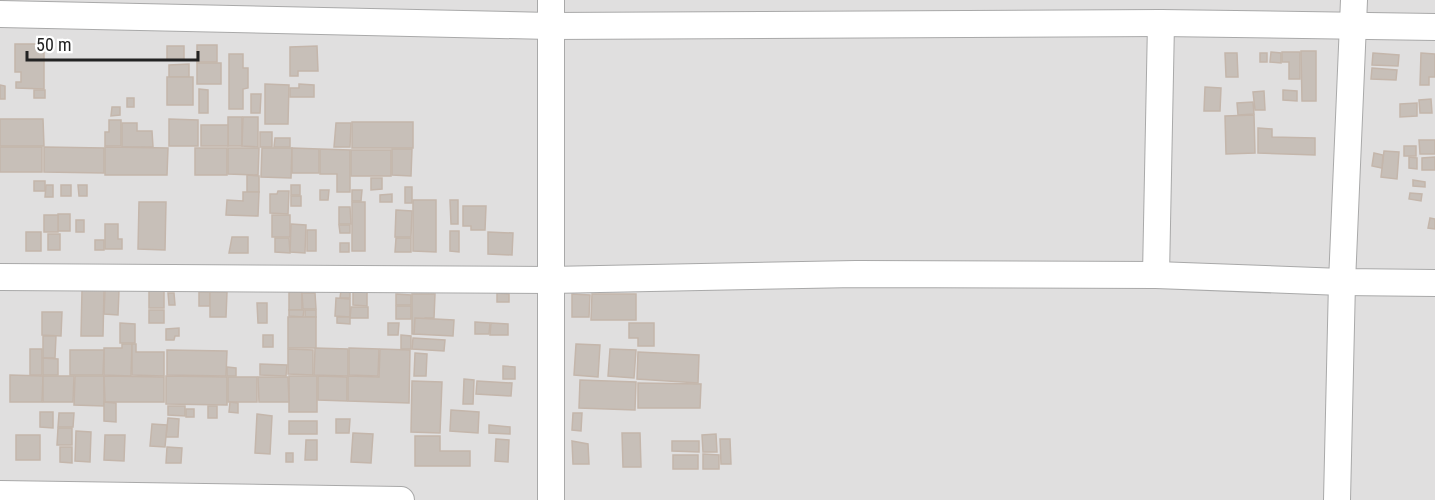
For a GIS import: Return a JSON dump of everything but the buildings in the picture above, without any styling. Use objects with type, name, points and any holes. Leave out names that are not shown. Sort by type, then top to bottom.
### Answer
[{"type":"street","points":[[551,0],[551,500]]},
{"type":"street","points":[[0,14],[550,26],[1161,23],[1354,13],[1435,27]]},
{"type":"street","points":[[1337,500],[1342,282],[1354,13]]},
{"type":"street","points":[[1156,275],[1161,23]]},
{"type":"street","points":[[0,277],[550,280],[856,274],[1156,275],[1435,283]]},
{"type":"street","points":[[0,494],[401,500]]},
{"type":"shaded area","points":[[0,0],[1435,0],[1435,500],[0,500]]}]
